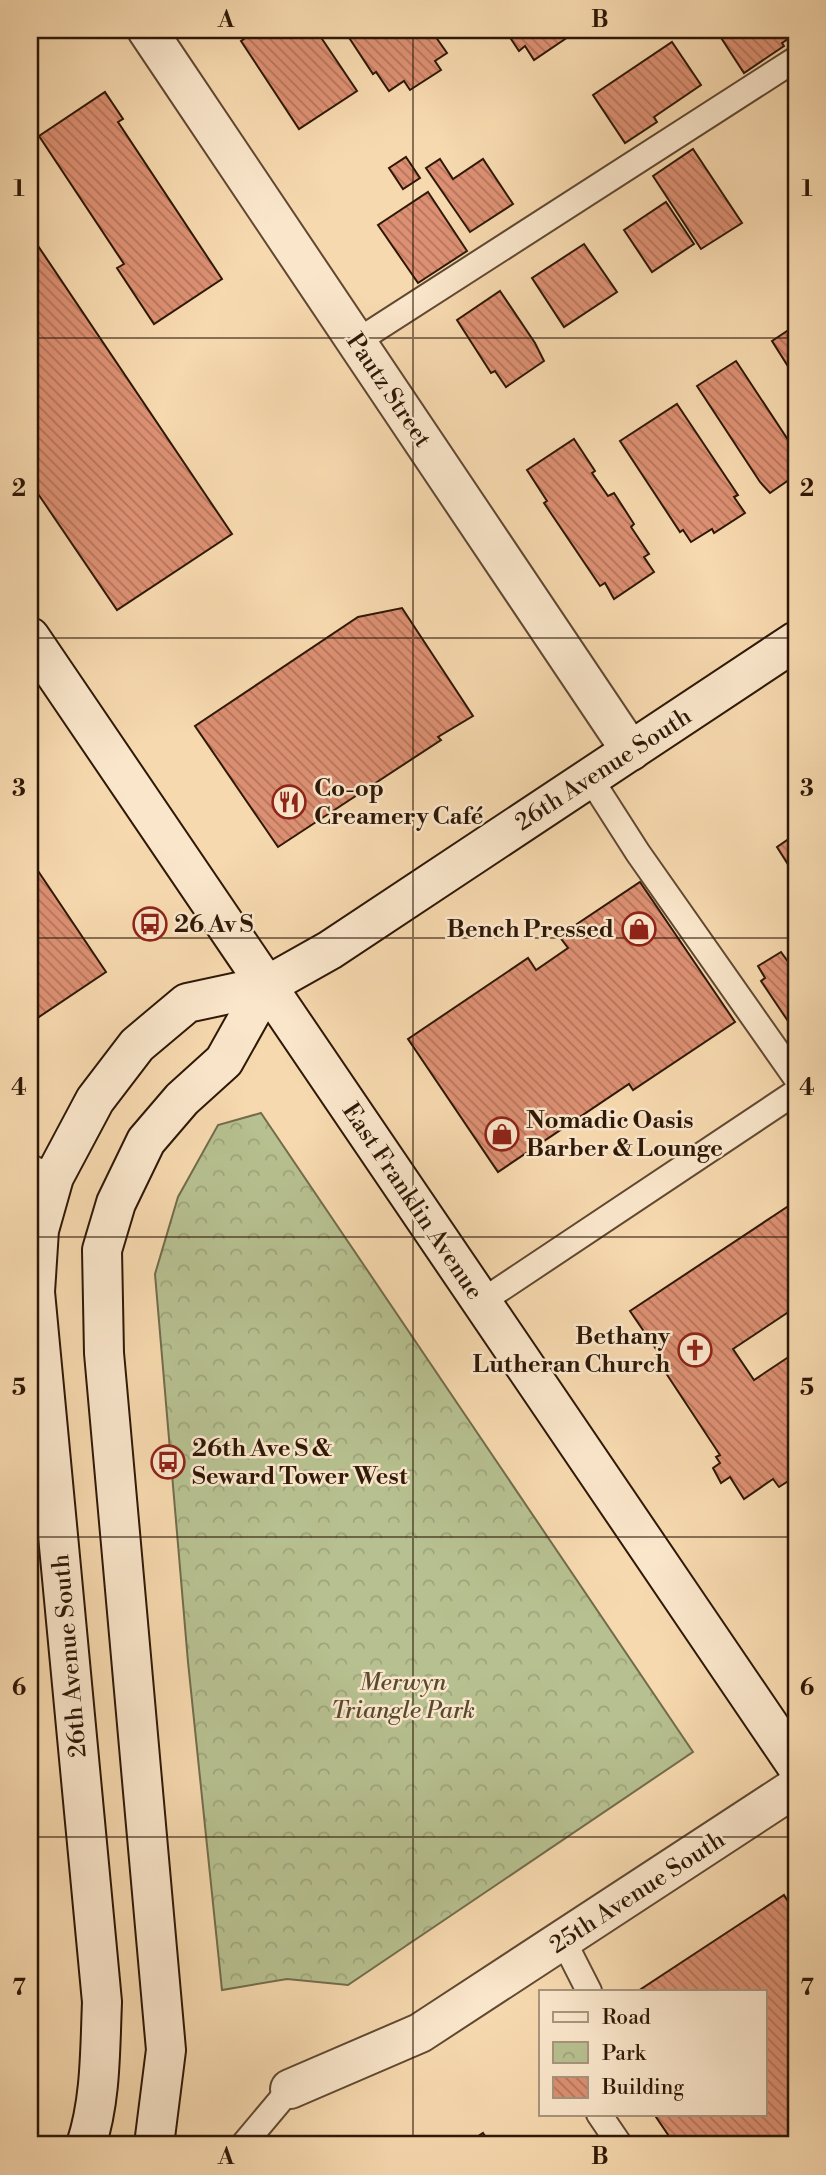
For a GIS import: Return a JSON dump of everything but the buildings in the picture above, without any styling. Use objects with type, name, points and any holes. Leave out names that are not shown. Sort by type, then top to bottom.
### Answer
[{"type":"street","name":"Pautz Street","points":[[147,30],[631,751]]},
{"type":"street","name":"East Franklin Avenue","points":[[30,637],[796,1765]]},
{"type":"street","name":"26th Avenue South","points":[[86,2145],[91,2131],[98,2075],[102,2002],[35,1292],[42,1172],[137,1045],[187,1003],[266,986],[330,950],[796,641]]},
{"type":"street","points":[[154,2145],[166,2050],[104,1353],[102,1250],[116,1203],[146,1141],[182,1098],[224,1061],[266,986]]},
{"type":"street","name":"25th Avenue South","points":[[290,2089],[420,2033],[796,1787]]},
{"type":"lane","points":[[356,342],[796,59]]},
{"type":"lane","points":[[590,778],[638,853],[796,1077]]},
{"type":"lane","points":[[481,1302],[796,1092]]},
{"type":"lane","points":[[563,1940],[588,1990]]},
{"type":"lane","points":[[243,2145],[290,2089]]},
{"type":"lane","points":[[600,2116],[620,2145]]},
{"type":"green space","name":"Merwyn Triangle Park","points":[[261,1113],[693,1752],[348,1985],[287,1979],[222,1990],[188,1662],[155,1274],[178,1197],[218,1125]]},
{"type":"place","name":"Co-op Creamery Café","points":[[289,802]]},
{"type":"place","name":"26 Av S","points":[[150,924]]},
{"type":"place","name":"Bench Pressed","points":[[639,929]]},
{"type":"place","name":"Nomadic Oasis Barber & Lounge","points":[[502,1134]]},
{"type":"place","name":"Bethany Lutheran Church","points":[[695,1350]]},
{"type":"place","name":"26th Ave S & Seward Tower West","points":[[168,1462]]}]
